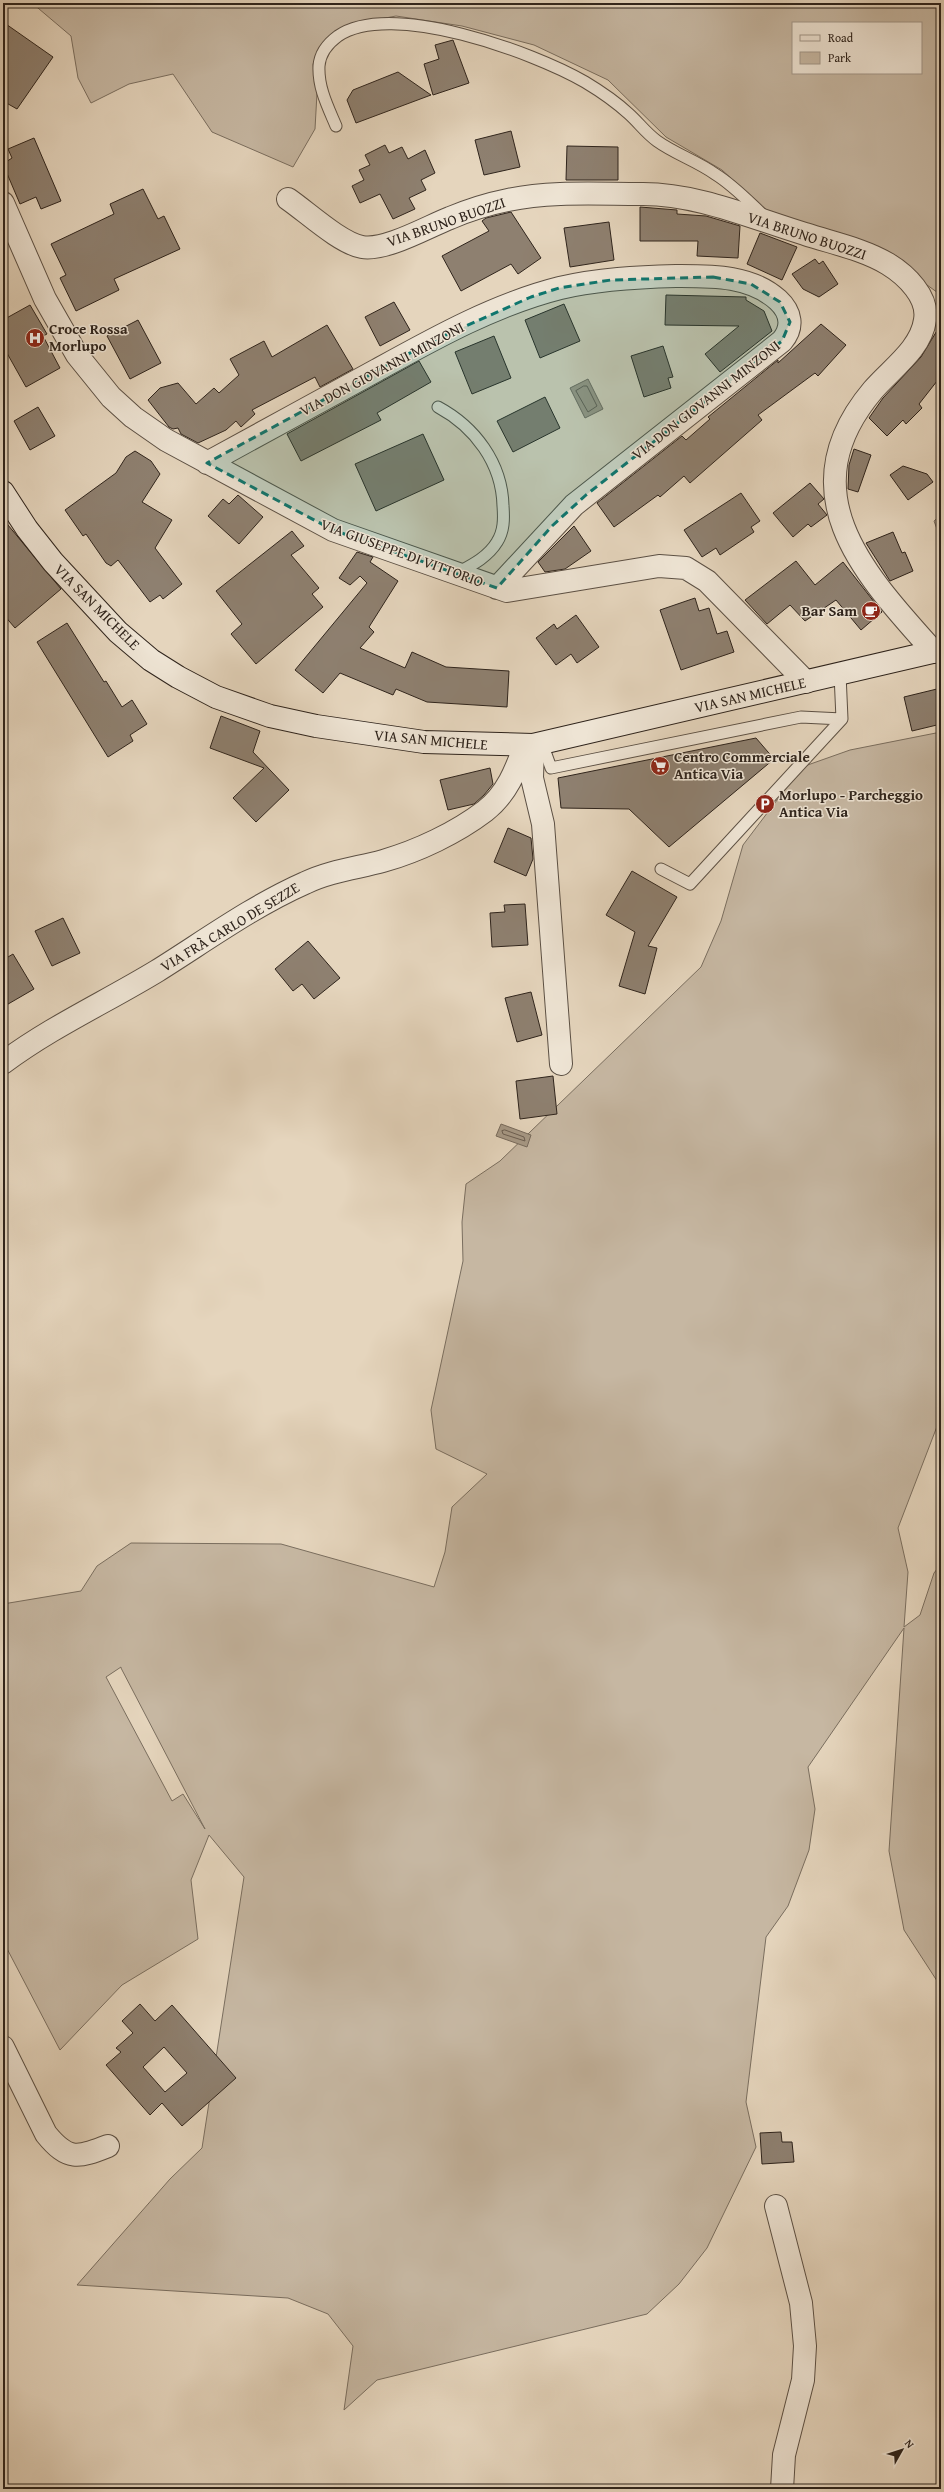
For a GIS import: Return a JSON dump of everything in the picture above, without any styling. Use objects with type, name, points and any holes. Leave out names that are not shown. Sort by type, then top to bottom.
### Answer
[{"type":"street","name":"VIA BRUNO BUOZZI","points":[[288,199],[344,239],[356,245],[367,247],[388,243],[478,207],[534,196],[658,194],[703,203],[878,258],[904,275],[916,288],[923,302],[926,314],[921,333],[910,351],[868,397],[852,422],[837,456],[833,483],[840,518],[863,564],[894,606],[938,651]]},
{"type":"street","name":"VIA GIUSEPPE DI VITTORIO","points":[[3,203],[45,299],[86,368],[111,397],[133,417],[166,440],[333,530],[507,591],[659,566],[686,568],[707,581],[806,682]]},
{"type":"street","name":"VIA DON GIOVANNI MINZONI","points":[[207,463],[426,344],[530,297],[559,288],[611,280],[713,277],[751,284],[766,291],[780,302],[790,322],[788,334],[782,341],[574,505],[497,588]]},
{"type":"street","name":"VIA SAN MICHELE","points":[[3,492],[44,552],[118,632],[165,669],[203,691],[270,716],[323,727],[424,742],[533,744],[938,651]]},
{"type":"street","name":"VIA FRÀ CARLO DE SEZZE","points":[[3,1063],[63,1024],[156,972],[289,890],[325,875],[404,854],[474,819],[492,805],[506,788],[516,769],[533,744]]},
{"type":"street","points":[[533,744],[532,778],[543,824],[561,1064]]},
{"type":"street","points":[[3,2047],[46,2134],[58,2148],[68,2154],[80,2156],[108,2146]]},
{"type":"street","points":[[776,2206],[799,2292],[805,2336],[802,2385],[784,2455],[782,2489]]},
{"type":"street","points":[[767,2489],[784,2455]]},
{"type":"lane","points":[[336,126],[325,100],[320,76],[322,53],[328,44],[344,32],[369,24],[398,23],[435,28],[523,54],[585,83],[630,115],[658,142],[724,180],[772,224]]},
{"type":"lane","points":[[438,407],[462,422],[482,444],[496,471],[503,497],[503,526],[496,543],[480,560],[457,574]]},
{"type":"lane","points":[[661,869],[690,884],[842,719],[840,674]]},
{"type":"lane","points":[[533,744],[551,768],[801,717],[842,719]]},
{"type":"highlighted area","points":[[713,277],[751,284],[780,302],[790,322],[782,341],[586,495],[552,526],[497,588],[333,530],[207,463],[432,341],[531,297],[559,288],[611,280]]},
{"type":"green space","points":[[32,3],[941,3],[941,295],[906,270],[776,219],[722,170],[666,137],[608,80],[534,45],[462,26],[396,16],[348,25],[324,43],[313,64],[317,93],[315,129],[293,167],[212,132],[173,74],[129,84],[91,103],[78,78],[71,36]]},
{"type":"green space","points":[[941,515],[941,540],[934,521]]},
{"type":"green space","points":[[941,732],[941,1416],[898,1528],[908,1572],[904,1627],[920,1615],[934,1573],[941,1564],[941,1987],[904,1930],[889,1851],[904,1628],[808,1767],[815,1809],[809,1850],[788,1906],[766,1937],[746,2102],[756,2147],[707,2248],[679,2284],[647,2314],[377,2380],[344,2410],[353,2346],[328,2314],[288,2298],[77,2285],[170,2179],[202,2148],[244,1877],[209,1835],[191,1880],[198,1939],[122,1985],[60,2050],[3,1941],[3,1604],[81,1591],[97,1566],[131,1543],[281,1544],[434,1587],[445,1552],[452,1507],[487,1474],[436,1449],[431,1410],[463,1261],[462,1222],[466,1184],[500,1161],[701,967],[721,921],[743,845],[802,767],[850,750]],"holes":[[[121,1668],[205,1829],[183,1794],[172,1801],[106,1677]]]},
{"type":"water","points":[[588,379],[603,409],[585,418],[570,388]]},
{"type":"water","points":[[501,1124],[531,1135],[527,1147],[496,1136]]},
{"type":"building","points":[[3,22],[53,57],[17,109],[3,101]]},
{"type":"building","points":[[453,40],[469,83],[433,95],[424,64],[439,59],[435,45]]},
{"type":"building","points":[[398,72],[431,95],[356,123],[347,100],[353,90]]},
{"type":"building","points":[[511,131],[520,167],[484,175],[475,140]]},
{"type":"building","points":[[34,138],[61,201],[41,209],[36,197],[20,204],[3,164],[12,158],[8,149]]},
{"type":"building","points":[[385,145],[389,153],[402,147],[408,159],[425,150],[435,173],[421,180],[426,190],[409,198],[415,209],[393,219],[380,194],[360,203],[352,186],[364,180],[359,170],[370,165],[365,155]]},
{"type":"building","points":[[567,146],[618,147],[618,180],[566,180]]},
{"type":"building","points":[[143,189],[158,219],[164,216],[180,249],[114,279],[119,290],[76,311],[60,278],[66,275],[51,244],[114,214],[110,204]]},
{"type":"building","points":[[640,207],[677,210],[677,214],[706,216],[740,226],[738,258],[697,256],[698,241],[640,241]]},
{"type":"building","points":[[511,212],[541,258],[518,274],[511,264],[461,291],[442,256],[489,231],[482,221],[486,218]]},
{"type":"building","points":[[609,222],[614,260],[570,267],[564,228]]},
{"type":"building","points":[[760,233],[797,247],[782,280],[747,264]]},
{"type":"building","points":[[815,259],[819,264],[823,261],[838,284],[819,297],[803,289],[792,274]]},
{"type":"building","points":[[666,295],[746,297],[746,300],[764,311],[772,331],[720,372],[705,354],[739,326],[665,325]]},
{"type":"building","points":[[394,302],[410,330],[380,346],[365,317]]},
{"type":"building","points":[[564,304],[580,341],[540,358],[525,320]]},
{"type":"building","points":[[30,305],[47,334],[43,336],[60,368],[26,387],[3,346],[3,320]]},
{"type":"building","points":[[138,320],[161,363],[130,379],[107,336]]},
{"type":"building","points":[[821,324],[846,345],[818,376],[815,373],[758,415],[762,420],[690,483],[684,476],[660,497],[658,495],[614,527],[597,503],[682,436],[686,440],[710,419],[708,417],[778,360],[778,363]]},
{"type":"building","points":[[941,324],[941,376],[919,404],[922,408],[906,424],[903,420],[887,436],[869,418],[883,398],[921,357]]},
{"type":"building","points":[[327,325],[353,369],[320,387],[315,377],[252,410],[255,414],[241,427],[236,421],[226,430],[198,443],[181,434],[178,428],[173,429],[169,427],[148,400],[160,388],[178,383],[196,404],[214,388],[219,393],[239,375],[230,359],[264,341],[272,357]]},
{"type":"building","points":[[494,336],[511,378],[472,394],[455,352]]},
{"type":"building","points":[[663,346],[673,377],[668,378],[671,388],[644,397],[631,356]]},
{"type":"building","points":[[419,361],[431,382],[377,413],[381,420],[301,461],[287,434]]},
{"type":"building","points":[[545,397],[560,428],[513,452],[497,421]]},
{"type":"building","points":[[38,407],[55,436],[30,450],[14,421]]},
{"type":"building","points":[[423,434],[444,480],[376,511],[355,464]]},
{"type":"building","points":[[854,449],[871,455],[858,492],[848,489],[849,465]]},
{"type":"building","points":[[135,451],[151,461],[160,474],[142,502],[172,520],[155,548],[182,584],[163,599],[160,595],[150,602],[118,560],[111,566],[106,563],[86,534],[83,536],[65,510],[116,473],[126,457]]},
{"type":"building","points":[[903,466],[927,474],[933,482],[908,500],[890,475]]},
{"type":"building","points":[[810,483],[824,499],[818,504],[827,515],[811,527],[808,524],[793,537],[773,513]]},
{"type":"building","points":[[741,493],[760,521],[751,527],[754,532],[720,555],[716,548],[702,557],[684,530]]},
{"type":"building","points":[[238,495],[263,517],[239,544],[208,516],[223,499],[229,504]]},
{"type":"building","points":[[3,519],[61,589],[15,628],[3,614]]},
{"type":"building","points":[[574,526],[591,551],[565,569],[545,572],[538,562]]},
{"type":"building","points":[[292,531],[304,546],[291,555],[319,588],[312,594],[323,607],[256,664],[231,634],[242,624],[216,591]]},
{"type":"building","points":[[893,532],[902,553],[905,552],[913,571],[890,581],[866,543]]},
{"type":"building","points":[[357,552],[373,557],[370,562],[398,581],[369,627],[374,632],[360,648],[405,668],[412,652],[446,667],[509,671],[507,707],[427,702],[396,689],[393,695],[340,673],[323,693],[295,670],[367,583],[360,576],[350,585],[339,578]]},
{"type":"building","points":[[796,561],[815,585],[843,562],[882,612],[861,630],[836,600],[805,621],[790,605],[767,624],[745,600]]},
{"type":"building","points":[[695,598],[699,611],[709,608],[717,634],[727,631],[734,652],[681,670],[660,610]]},
{"type":"building","points":[[576,615],[599,647],[577,663],[571,654],[556,665],[536,638],[554,624],[557,629]]},
{"type":"building","points":[[67,623],[104,682],[106,681],[122,707],[132,700],[147,724],[130,735],[133,741],[108,757],[37,642]]},
{"type":"building","points":[[941,688],[941,724],[912,731],[904,697]]},
{"type":"building","points":[[221,716],[260,731],[253,752],[289,790],[256,822],[233,798],[264,768],[210,748]]},
{"type":"building","points":[[756,738],[774,759],[669,847],[629,809],[561,808],[558,778]]},
{"type":"building","points":[[490,768],[493,784],[484,795],[474,804],[448,810],[440,780]]},
{"type":"building","points":[[508,828],[531,838],[533,859],[526,876],[494,862]]},
{"type":"building","points":[[632,871],[677,897],[648,946],[657,948],[645,994],[619,986],[635,932],[606,915]]},
{"type":"building","points":[[525,904],[528,945],[492,947],[490,913],[505,912],[504,905]]},
{"type":"building","points":[[63,918],[80,953],[52,966],[35,931]]},
{"type":"building","points":[[308,941],[340,978],[314,999],[302,984],[293,991],[275,969]]},
{"type":"building","points":[[13,954],[34,989],[3,1007],[3,960]]},
{"type":"building","points":[[531,992],[542,1035],[517,1042],[505,998]]},
{"type":"building","points":[[553,1076],[557,1114],[520,1119],[516,1081]]},
{"type":"building","points":[[140,2004],[155,2021],[172,2005],[236,2078],[182,2126],[162,2103],[150,2115],[106,2065],[121,2052],[116,2048],[133,2033],[122,2021]],"holes":[[[164,2047],[187,2073],[165,2092],[143,2067]]]},
{"type":"building","points":[[781,2132],[782,2142],[792,2142],[794,2162],[762,2164],[760,2133]]},
{"type":"place","name":"Croce Rossa Morlupo","points":[[35,338]]},
{"type":"place","name":"Bar Sam","points":[[871,611]]},
{"type":"place","name":"Centro Commerciale Antica Via","points":[[660,766]]},
{"type":"place","name":"Morlupo - Parcheggio Antica Via","points":[[765,804]]}]
